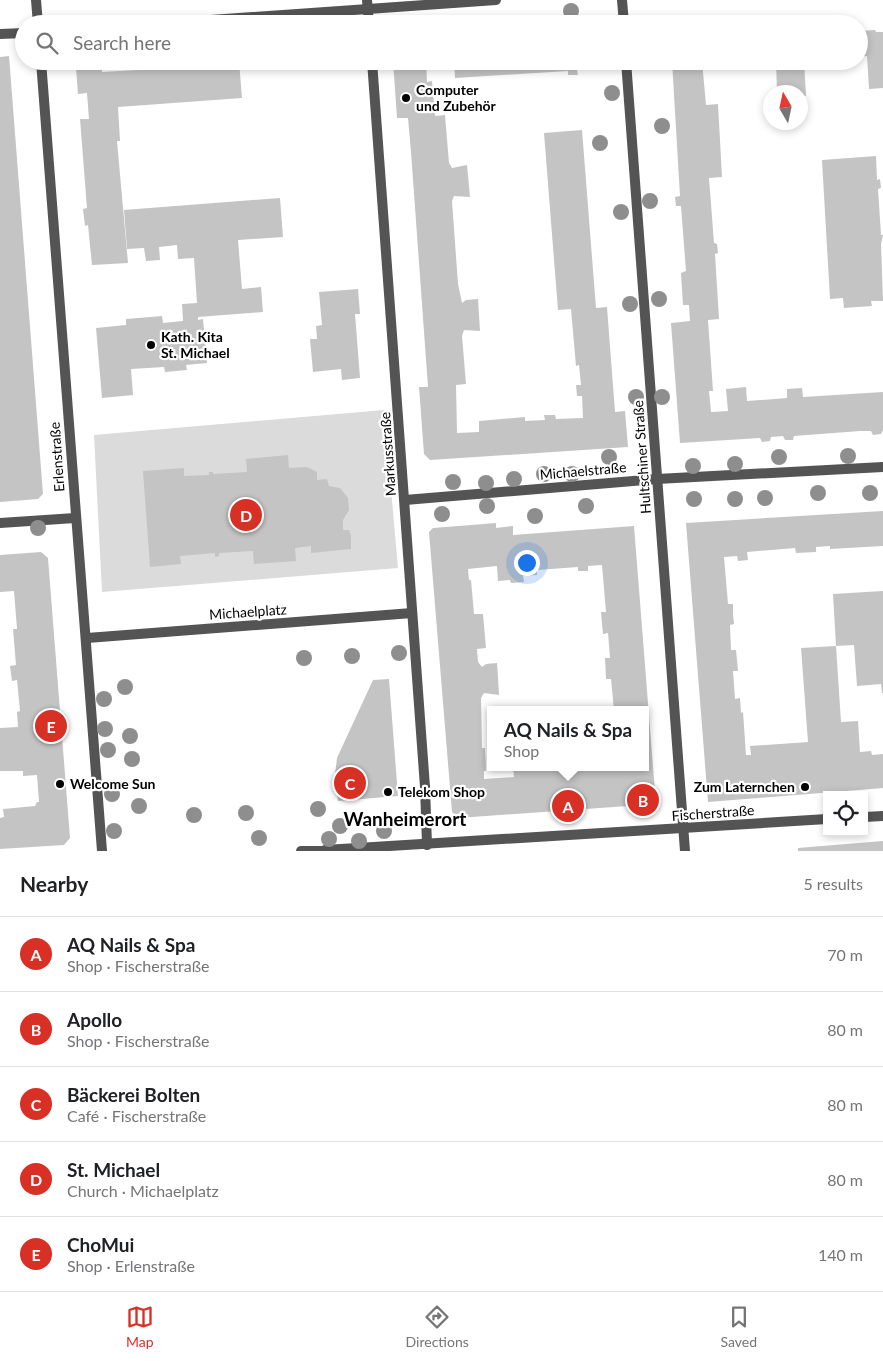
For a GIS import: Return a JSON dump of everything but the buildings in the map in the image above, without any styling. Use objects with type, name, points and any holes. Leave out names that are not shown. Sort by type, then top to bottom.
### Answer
[{"type":"street","points":[[36,0],[37,15]]},
{"type":"street","points":[[250,15],[367,4],[496,0]]},
{"type":"street","points":[[622,0],[623,15]]},
{"type":"street","points":[[0,34],[15,33]]},
{"type":"street","name":"Erlenstraße","points":[[42,70],[102,851]]},
{"type":"street","name":"Markusstraße","points":[[373,70],[405,500],[425,787],[427,845]]},
{"type":"street","name":"Hultschiner Straße","points":[[627,70],[685,851]]},
{"type":"street","name":"Michaelstraße","points":[[405,500],[657,479],[883,466]]},
{"type":"street","points":[[0,524],[75,518]]},
{"type":"street","name":"Michaelplatz","points":[[87,638],[412,613]]},
{"type":"street","points":[[868,817],[883,816]]},
{"type":"street","name":"Fischerstraße","points":[[301,851],[427,845],[823,819]]},
{"type":"shaded area","points":[[384,410],[398,568],[102,592],[94,435]]},
{"type":"place","name":"Computer und Zubehör","points":[[406,98]]},
{"type":"place","name":"Kath. Kita St. Michael","points":[[151,345]]},
{"type":"place","name":"St. Michael","points":[[246,515]]},
{"type":"place","name":"ChoMui","points":[[51,726]]},
{"type":"place","name":"Bäckerei Bolten","points":[[350,783]]},
{"type":"place","name":"Welcome Sun","points":[[60,784]]},
{"type":"place","name":"Zum Laternchen","points":[[805,787]]},
{"type":"place","name":"Telekom Shop","points":[[388,792]]},
{"type":"place","name":"Apollo","points":[[643,800]]},
{"type":"place","name":"AQ Nails & Spa","points":[[568,806]]},
{"type":"district","name":"Wanheimerort","points":[[405,819]]}]
